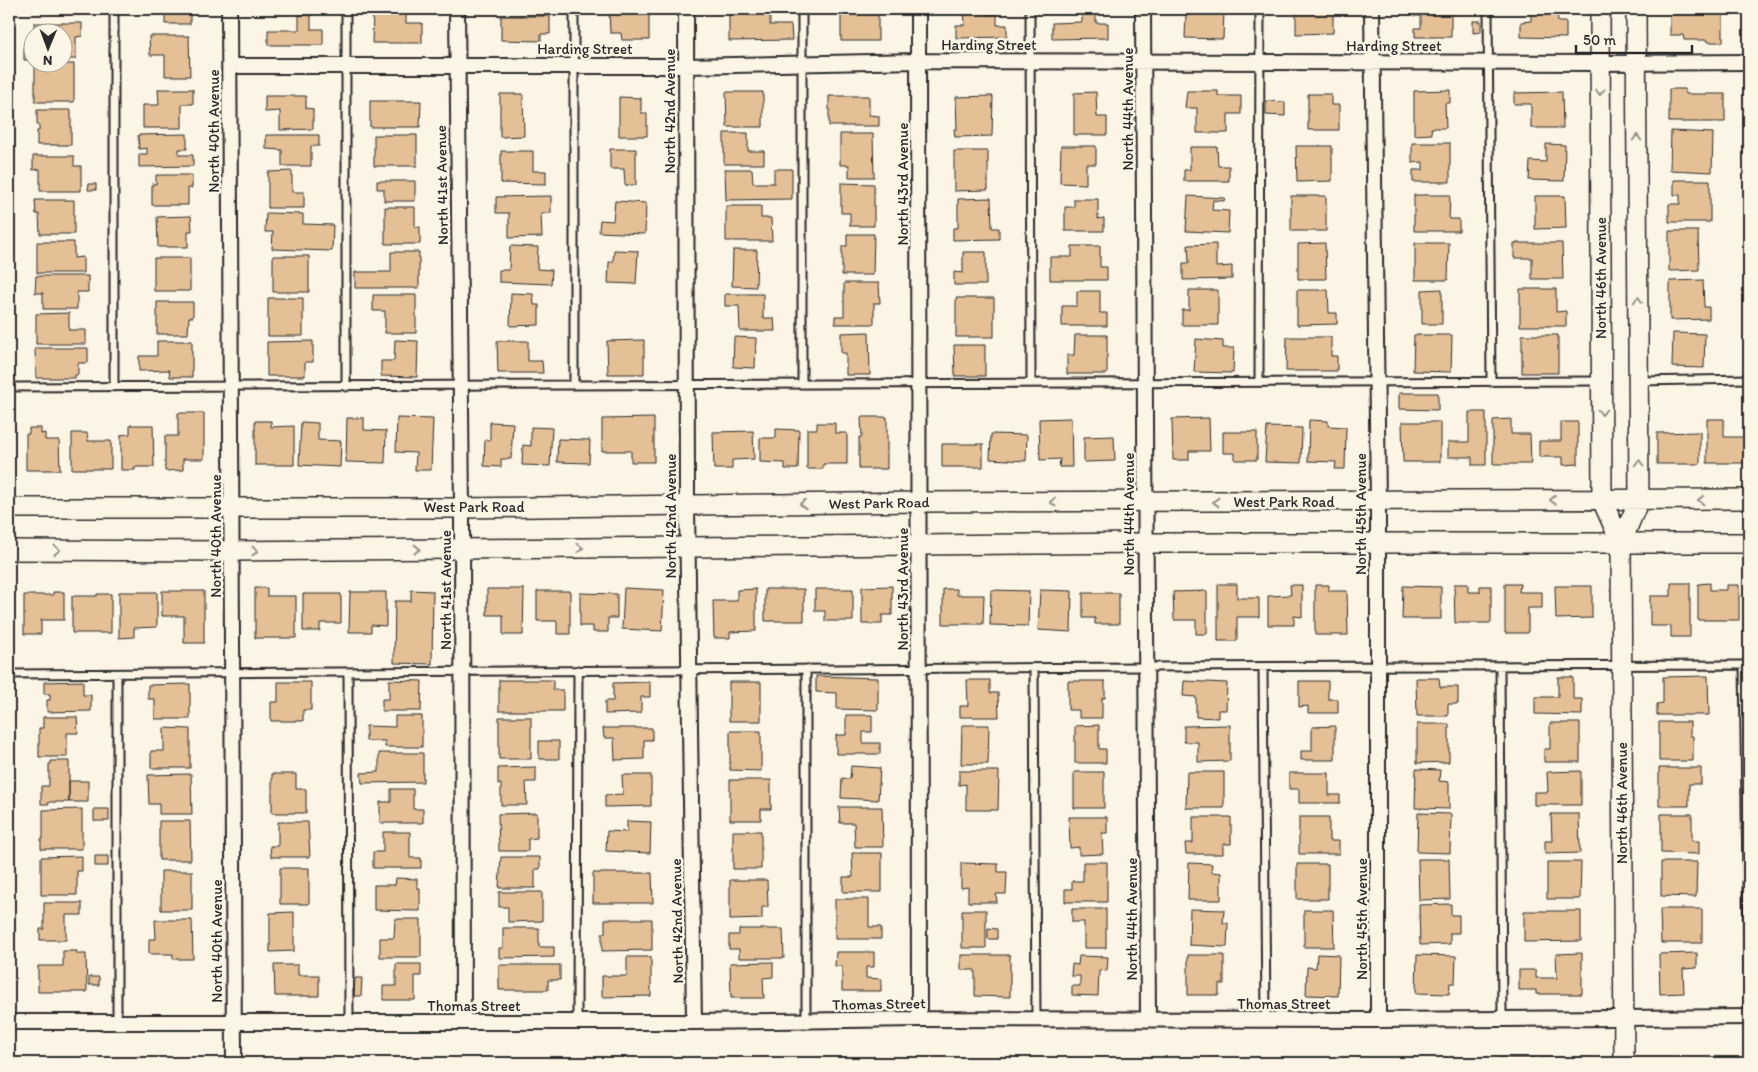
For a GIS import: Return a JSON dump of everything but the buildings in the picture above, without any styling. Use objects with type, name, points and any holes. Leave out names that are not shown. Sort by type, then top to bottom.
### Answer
[{"type":"street","name":"North 40th Avenue","points":[[230,9],[234,1063]]},
{"type":"street","name":"North 41st Avenue","points":[[457,9],[462,508],[463,1022]]},
{"type":"street","name":"North 42nd Avenue","points":[[686,9],[687,506],[694,1022]]},
{"type":"street","name":"North 43rd Avenue","points":[[918,9],[920,502],[919,1019]]},
{"type":"street","name":"North 44th Avenue","points":[[1143,9],[1148,1020]]},
{"type":"street","name":"North 45th Avenue","points":[[1372,9],[1378,502],[1378,1020]]},
{"type":"street","name":"North 46th Avenue","points":[[1600,9],[1602,500],[1621,543]]},
{"type":"street","name":"North 46th Avenue","points":[[1624,1063],[1621,543],[1639,500],[1636,9]]},
{"type":"street","name":"Harding Street","points":[[230,66],[686,66],[918,61],[1749,62]]},
{"type":"street","name":"West Park Road","points":[[9,508],[462,508],[920,502],[1749,500]]},
{"type":"street","points":[[9,550],[232,551],[1146,543],[1749,543]]},
{"type":"street","name":"Thomas Street","points":[[9,1022],[694,1022],[919,1019],[1378,1020],[1749,1017]]},
{"type":"lane","points":[[114,9],[114,387]]},
{"type":"lane","points":[[346,9],[346,387]]},
{"type":"lane","points":[[574,9],[574,384]]},
{"type":"lane","points":[[802,9],[802,384]]},
{"type":"lane","points":[[1030,9],[1031,383]]},
{"type":"lane","points":[[1259,382],[1260,9]]},
{"type":"lane","points":[[1488,9],[1491,382]]},
{"type":"lane","points":[[1638,381],[1749,379]]},
{"type":"lane","points":[[9,387],[1602,381]]},
{"type":"lane","points":[[9,674],[1747,665],[1749,1017]]},
{"type":"lane","points":[[1500,666],[1502,1018]]},
{"type":"lane","points":[[1263,667],[1266,1020]]},
{"type":"lane","points":[[1034,668],[1036,1020]]},
{"type":"lane","points":[[806,669],[806,1021]]},
{"type":"lane","points":[[577,1022],[578,670]]},
{"type":"lane","points":[[348,672],[349,1022]]},
{"type":"lane","points":[[117,674],[117,1022]]}]
